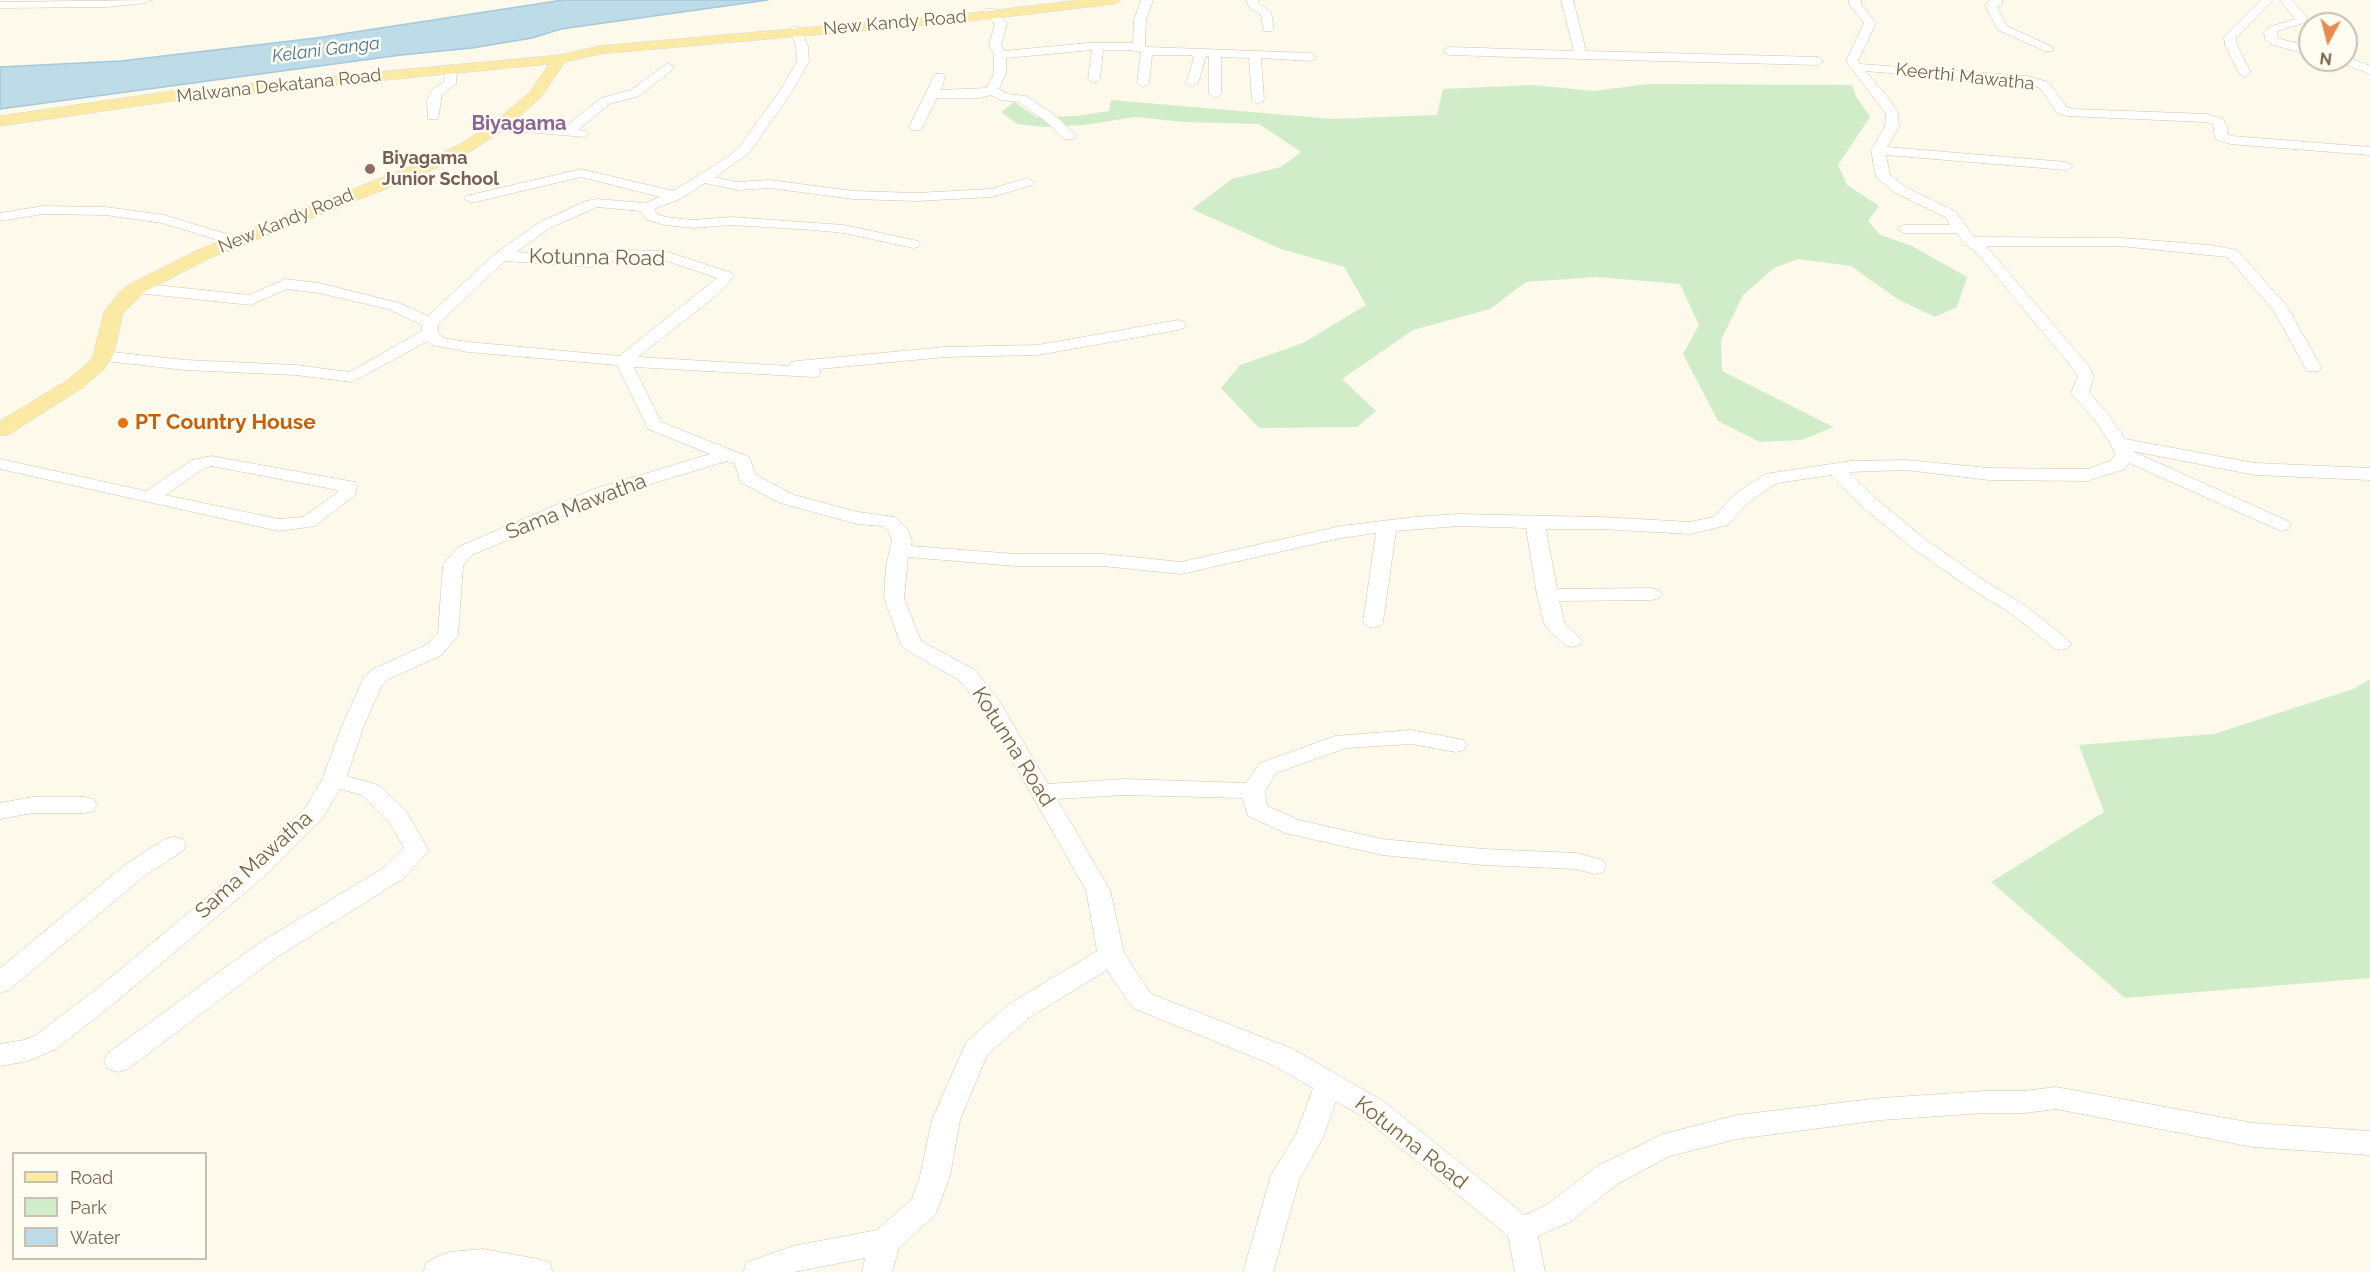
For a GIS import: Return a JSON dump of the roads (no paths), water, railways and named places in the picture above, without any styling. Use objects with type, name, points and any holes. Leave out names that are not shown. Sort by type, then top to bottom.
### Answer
[{"type":"main road","name":"New Kandy Road","points":[[991,13],[1082,0]]},
{"type":"main road","name":"New Kandy Road","points":[[0,430],[75,384],[96,366],[103,356],[114,312],[137,288],[235,240],[440,160],[465,148],[499,126],[535,95],[560,59],[599,50],[1114,0]]},
{"type":"main road","name":"Malwana Dekatana Road","points":[[0,121],[172,96],[560,59]]},
{"type":"street","points":[[0,5],[35,2],[107,4],[146,0]]},
{"type":"street","points":[[1143,83],[1140,20],[1147,0]]},
{"type":"street","points":[[1252,0],[1253,5],[1268,14],[1268,29]]},
{"type":"street","points":[[1567,0],[1581,55]]},
{"type":"street","points":[[1855,0],[1855,4],[1870,23],[1852,61],[1868,84],[1884,100],[1892,114],[1892,127],[1878,150],[1879,167],[1889,184],[1944,209],[1999,270],[2082,369],[2086,376],[2080,393],[2103,419],[2121,448],[2282,525]]},
{"type":"street","points":[[1996,0],[1996,4],[1990,5],[2002,28],[2049,49]]},
{"type":"street","points":[[2245,73],[2231,45],[2230,37],[2266,0]]},
{"type":"street","points":[[2286,0],[2298,14]]},
{"type":"street","points":[[991,13],[1001,24],[995,45],[1000,55],[1000,73],[992,91]]},
{"type":"street","points":[[2298,22],[2270,32],[2271,39],[2298,49]]},
{"type":"street","name":"Kotunna Road","points":[[501,256],[545,225],[586,206],[597,203],[646,207],[675,196],[705,179],[744,150],[796,76],[804,54],[795,30]]},
{"type":"street","points":[[1000,55],[1098,47],[1311,57]]},
{"type":"street","points":[[1094,79],[1098,47]]},
{"type":"street","points":[[1449,51],[1818,61]]},
{"type":"street","points":[[1192,83],[1200,56],[1194,52]]},
{"type":"street","points":[[1215,52],[1215,94]]},
{"type":"street","points":[[1255,54],[1258,100]]},
{"type":"street","points":[[568,132],[605,101],[634,93],[668,67]]},
{"type":"street","name":"Keerthi Mawatha","points":[[1856,67],[2027,80],[2044,85],[2055,96],[2062,110],[2072,113],[2207,118],[2218,122],[2221,128],[2220,136],[2230,140],[2370,151]]},
{"type":"street","points":[[433,116],[433,100],[437,92],[450,84],[451,69]]},
{"type":"street","points":[[916,127],[939,77]]},
{"type":"street","points":[[933,94],[978,94],[992,91],[1005,97],[1022,99],[1043,113],[1069,136]]},
{"type":"street","points":[[499,126],[585,134]]},
{"type":"street","points":[[1878,150],[2066,166]]},
{"type":"street","points":[[471,199],[581,173],[675,196]]},
{"type":"street","points":[[705,179],[737,186],[770,183],[853,195],[916,197],[992,193],[1028,182]]},
{"type":"street","points":[[646,207],[652,217],[665,221],[693,224],[731,220],[814,226],[913,244]]},
{"type":"street","points":[[0,217],[43,210],[106,211],[164,219],[235,240]]},
{"type":"street","points":[[1904,229],[1966,235],[2121,242],[2210,249],[2232,253],[2281,309],[2313,367]]},
{"type":"street","name":"Kotunna Road","points":[[501,256],[591,262],[620,255],[665,256],[727,276],[711,292],[623,361]]},
{"type":"street","points":[[103,356],[185,365],[296,370],[352,377],[405,349],[430,328],[501,256]]},
{"type":"street","points":[[137,288],[251,300],[285,284],[319,288],[393,306],[430,328],[438,342],[623,361],[813,372]]},
{"type":"street","points":[[726,368],[740,365],[805,365],[945,352],[1020,352],[1178,325]]},
{"type":"street","points":[[623,361],[654,425],[743,461],[747,478],[787,499],[857,518],[888,521],[898,530],[902,541],[901,551],[1016,560],[1103,560],[1181,568],[1341,532],[1458,520],[1534,524],[1601,523],[1690,528],[1721,522],[1742,498],[1772,478],[1835,468],[1906,465],[1989,474],[2087,475],[2119,465],[2121,448]]},
{"type":"street","points":[[2121,448],[2255,469],[2370,474]]},
{"type":"street","name":"Sama Mawatha","points":[[0,1055],[28,1050],[46,1042],[108,994],[257,868],[314,813],[334,780],[351,728],[372,682],[381,674],[435,650],[448,635],[453,565],[465,551],[598,494],[727,455]]},
{"type":"street","points":[[0,464],[149,497],[279,525],[297,525],[308,522],[346,495],[348,486],[212,461],[198,464],[149,497]]},
{"type":"street","points":[[1835,468],[1867,501],[1918,543],[1975,583],[2019,610],[2061,644]]},
{"type":"street","points":[[1534,524],[1555,626],[1572,640]]},
{"type":"street","points":[[1373,622],[1387,527]]},
{"type":"street","name":"Kotunna Road","points":[[901,551],[896,566],[894,598],[912,645],[967,675],[990,702],[1098,890],[1111,955],[1142,1001],[1283,1057],[1373,1109],[1522,1230]]},
{"type":"street","points":[[1547,595],[1652,594]]},
{"type":"street","points":[[1456,745],[1411,737],[1343,741],[1268,768],[1253,791],[1256,810],[1293,827],[1371,845],[1483,857],[1576,861],[1594,866]]},
{"type":"street","points":[[118,1061],[268,950],[394,873],[417,850],[398,817],[370,790],[334,780]]},
{"type":"street","points":[[1042,792],[1124,788],[1253,791]]},
{"type":"street","points":[[0,811],[33,806],[85,805]]},
{"type":"street","points":[[0,983],[135,870],[174,845]]},
{"type":"street","points":[[758,1272],[793,1259],[885,1241],[924,1206],[935,1176],[946,1120],[976,1049],[1019,1011],[1111,955]]},
{"type":"street","points":[[1258,1272],[1286,1175],[1309,1138],[1329,1083]]},
{"type":"street","points":[[1530,1272],[1522,1230],[1559,1213],[1607,1175],[1664,1146],[1737,1127],[1881,1109],[1985,1102],[2024,1102],[2056,1098],[2253,1135],[2370,1143]]},
{"type":"street","points":[[877,1272],[885,1241]]},
{"type":"street","points":[[438,1272],[450,1265],[483,1262],[538,1272]]},
{"type":"water","name":"Kelani Ganga","points":[[563,0],[768,0],[561,29],[532,38],[472,48],[401,55],[0,109],[0,67],[121,61],[316,38]]},
{"type":"place","name":"Biyagama Junior School","points":[[370,169]]},
{"type":"place","name":"PT Country House","points":[[123,423]]},
{"type":"district","name":"Biyagama","points":[[519,124]]}]
